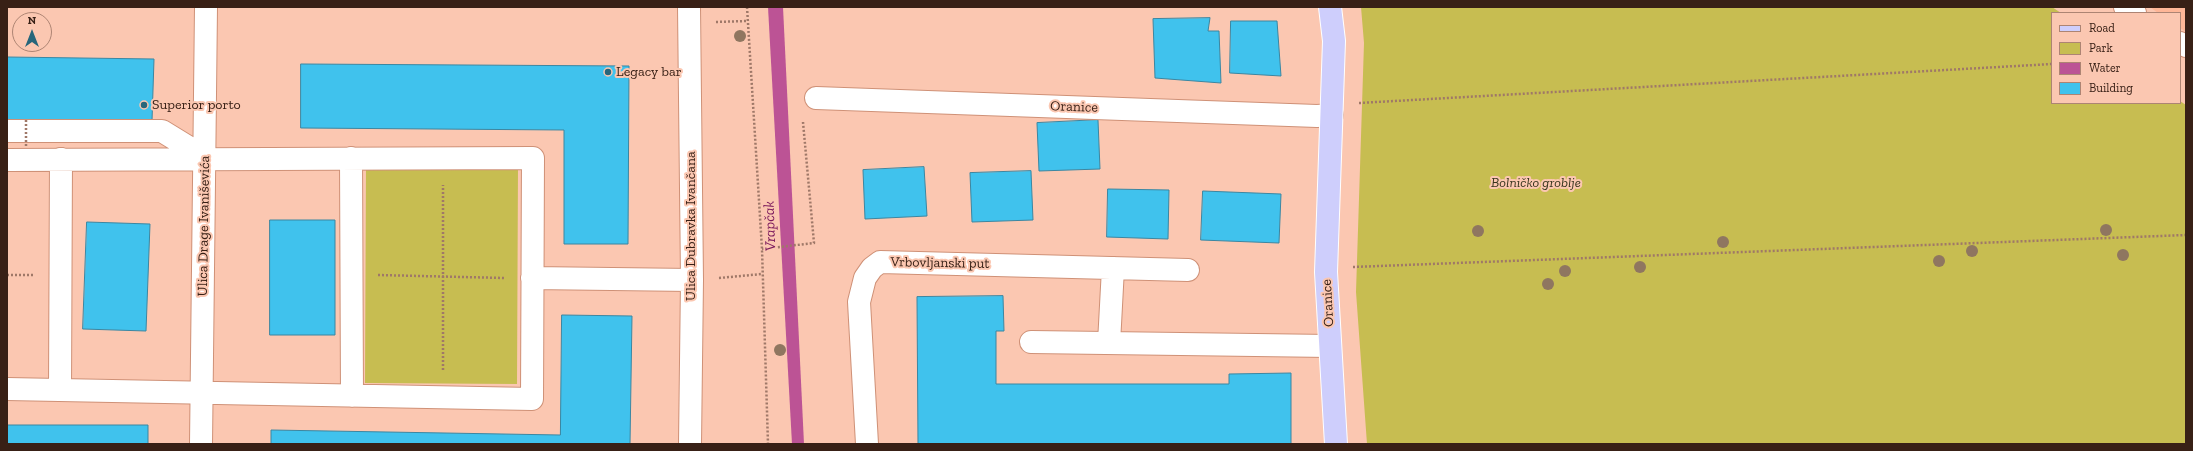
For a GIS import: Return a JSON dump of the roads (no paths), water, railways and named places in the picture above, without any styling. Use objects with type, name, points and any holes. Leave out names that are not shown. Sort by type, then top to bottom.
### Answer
[{"type":"main road","name":"Oranice","points":[[1330,7],[1334,41],[1326,229],[1326,272],[1336,444]]},
{"type":"street","name":"Ulica Drage Ivaniševića","points":[[201,444],[206,158],[206,7]]},
{"type":"street","name":"Ulica Dubravka Ivančana","points":[[689,7],[692,280],[690,444]]},
{"type":"street","name":"Oranice","points":[[816,98],[1317,116],[1332,115]]},
{"type":"street","points":[[7,131],[162,131],[206,158]]},
{"type":"street","points":[[7,160],[206,158],[533,158],[532,399],[7,389]]},
{"type":"street","points":[[351,158],[352,396]]},
{"type":"street","points":[[60,390],[61,159]]},
{"type":"street","name":"Vrbovljanski put","points":[[867,444],[859,302],[865,278],[872,268],[880,262],[1188,270]]},
{"type":"street","points":[[1109,343],[1113,268]]},
{"type":"street","points":[[532,278],[692,280]]},
{"type":"street","points":[[1031,342],[1330,346]]},
{"type":"water","points":[[768,7],[783,7],[804,444],[792,444]]},
{"type":"place","name":"Legacy bar","points":[[608,72]]},
{"type":"place","name":"Superior porto","points":[[144,105]]},
{"type":"park label","name":"Bolničko groblje","points":[[1536,183]]},
{"type":"water label","name":"Vrapčak","points":[[770,226]]}]
